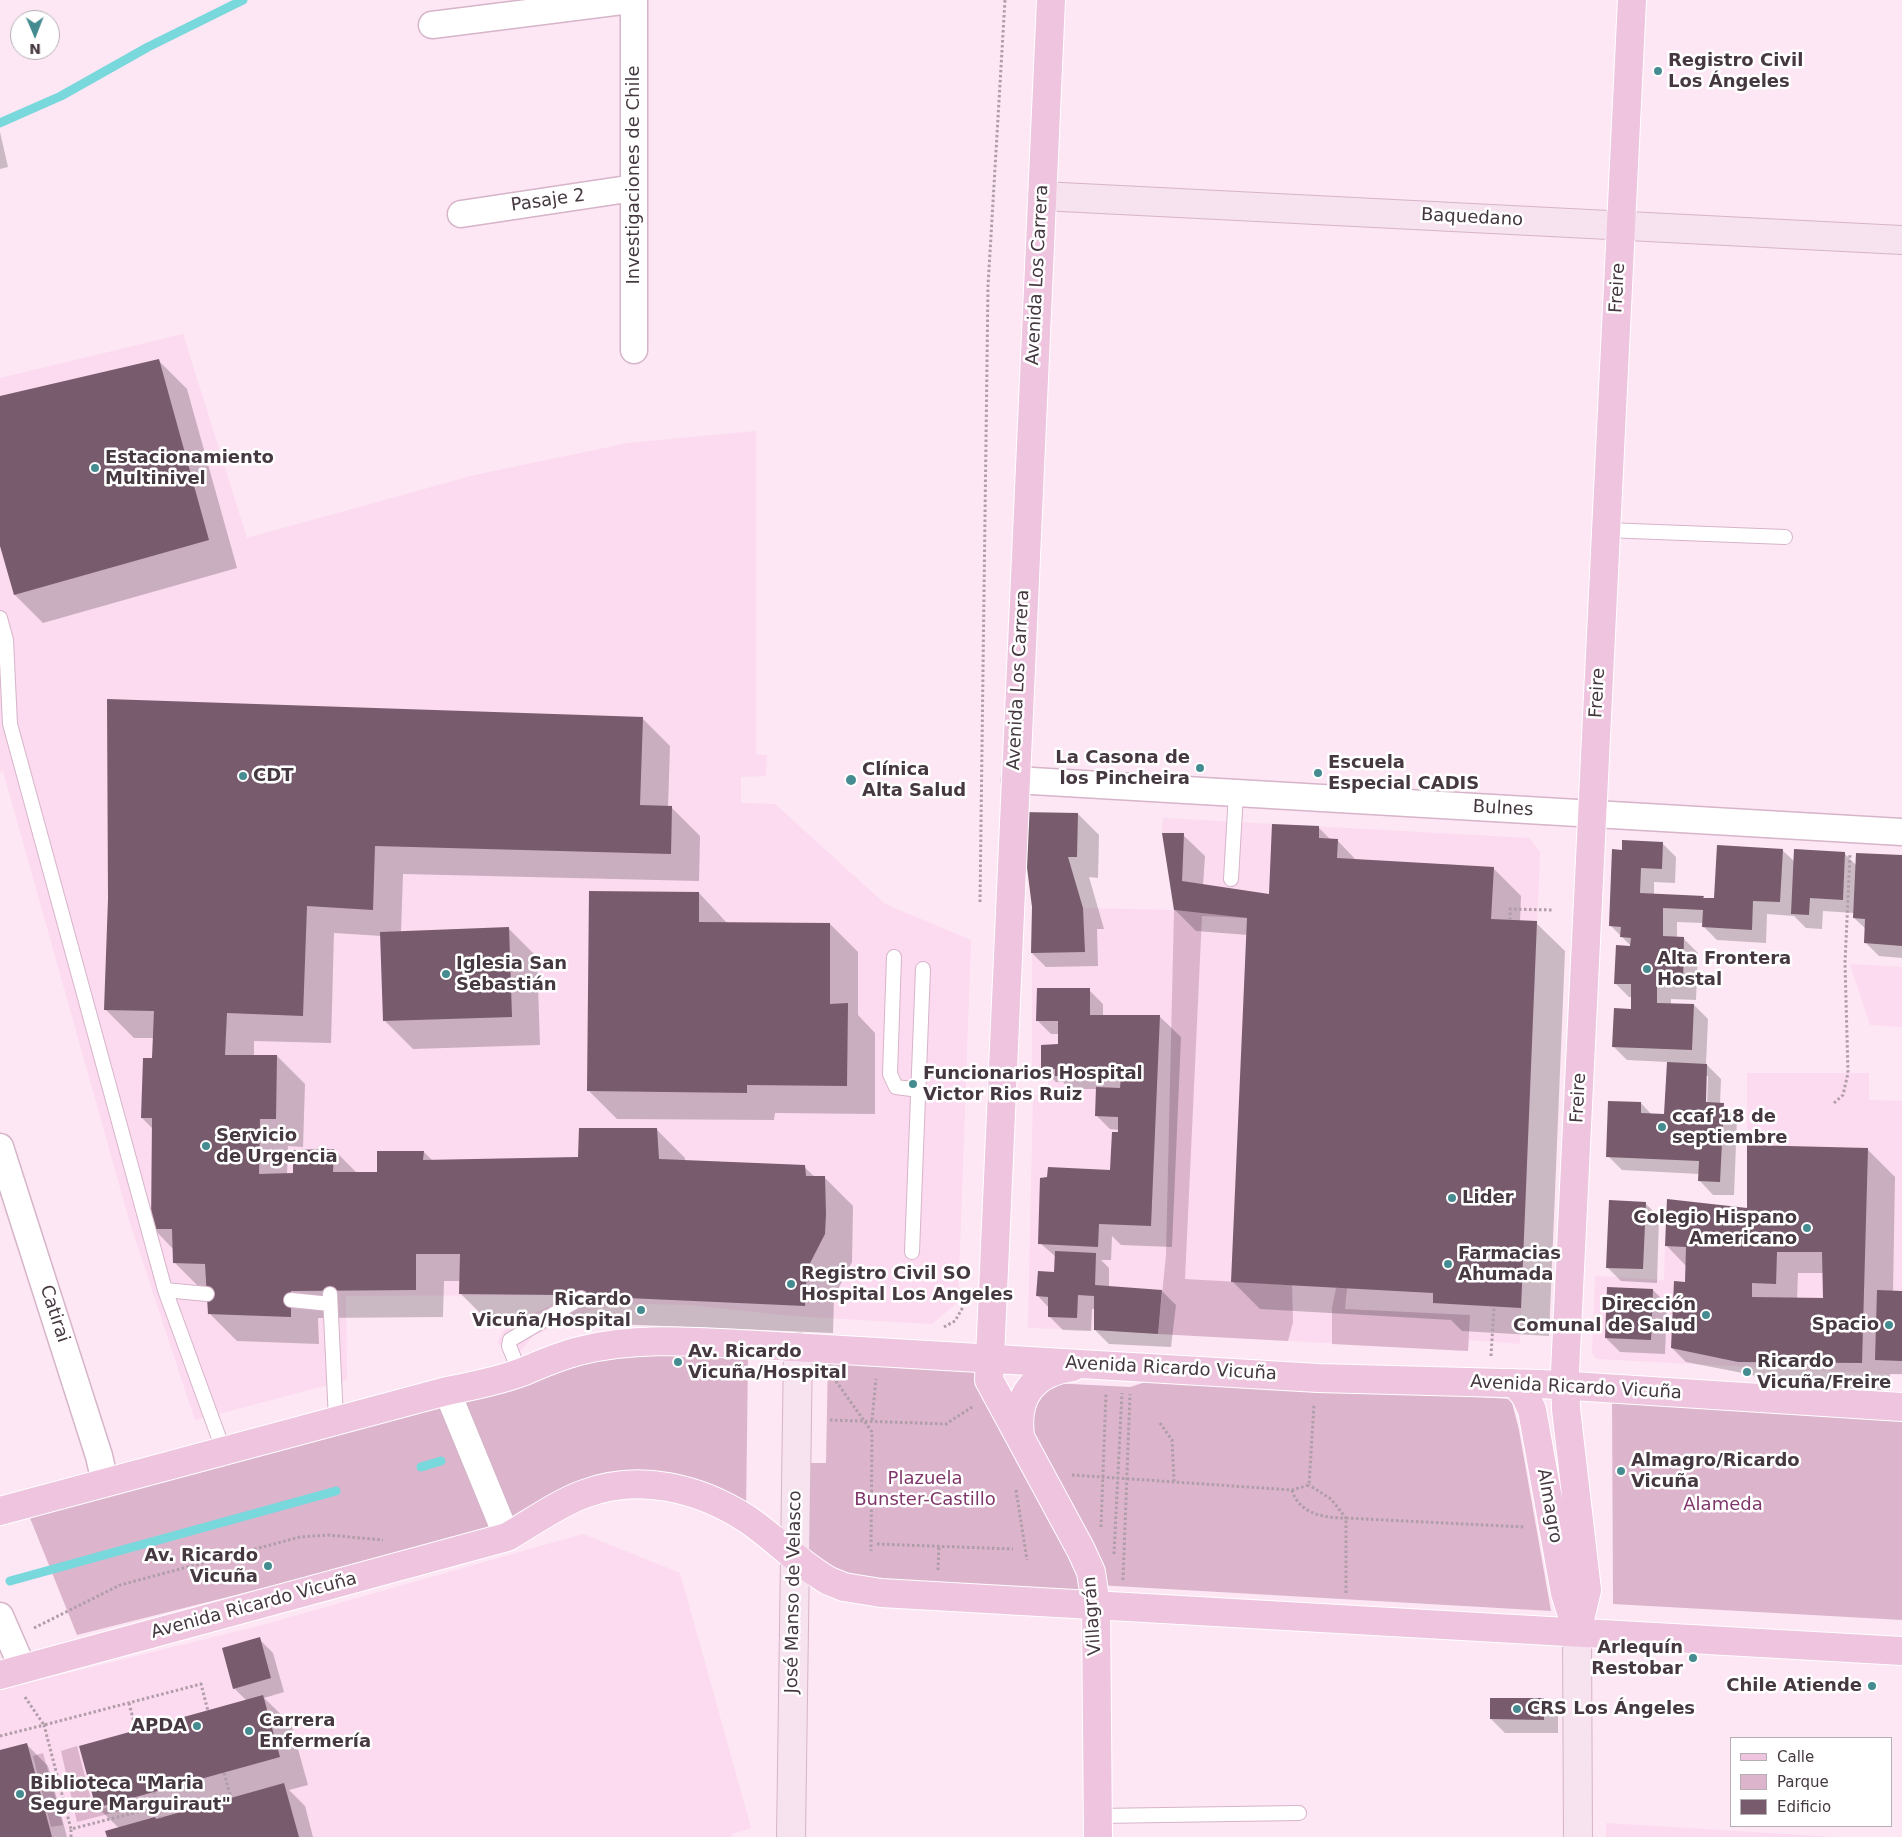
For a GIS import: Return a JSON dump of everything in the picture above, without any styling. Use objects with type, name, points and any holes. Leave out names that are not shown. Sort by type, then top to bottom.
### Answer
[{"type":"main road","name":"Avenida Los Carrera","points":[[988,1359],[1051,0]]},
{"type":"main road","name":"Freire","points":[[1565,1386],[1632,0]]},
{"type":"main road","name":"Baquedano","points":[[1042,196],[1902,240]]},
{"type":"main road","name":"Avenida Ricardo Vicuña","points":[[0,1511],[447,1390],[486,1384],[560,1356],[631,1342],[676,1340],[988,1359],[1103,1376],[1318,1378],[1514,1383],[1902,1407]]},
{"type":"main road","name":"José Manso de Velasco","points":[[790,1837],[798,1347]]},
{"type":"main road","name":"Villagrán","points":[[988,1359],[989,1380],[1087,1563],[1093,1581],[1096,1605],[1098,1826]]},
{"type":"main road","points":[[1020,1437],[1019,1411],[1021,1401],[1027,1390],[1065,1368],[1103,1376]]},
{"type":"main road","name":"Almagro","points":[[1514,1383],[1525,1395],[1532,1410],[1565,1593],[1577,1632]]},
{"type":"main road","name":"Almagro","points":[[1565,1386],[1587,1590],[1577,1632],[1578,1837]]},
{"type":"main road","name":"Avenida Ricardo Vicuña","points":[[12,1672],[508,1537],[582,1494],[606,1487],[640,1484],[680,1488],[701,1495],[749,1521],[828,1581],[857,1590],[881,1593],[1902,1651]]},
{"type":"street","points":[[432,25],[632,0]]},
{"type":"street","name":"Investigaciones de Chile","points":[[632,0],[634,350]]},
{"type":"street","name":"Pasaje 2","points":[[461,214],[634,188]]},
{"type":"street","name":"Bulnes","points":[[1015,780],[1902,832]]},
{"type":"street","name":"Catirai","points":[[0,1147],[99,1456],[105,1482]]},
{"type":"street","points":[[447,1390],[508,1537]]},
{"type":"street","points":[[5,1627],[12,1672]]},
{"type":"lane","points":[[1606,530],[1785,537]]},
{"type":"lane","points":[[0,618],[6,640],[5,725],[165,1290],[223,1450]]},
{"type":"lane","points":[[1230,879],[1236,793]]},
{"type":"lane","points":[[894,957],[890,1074],[896,1087],[919,1090]]},
{"type":"lane","points":[[912,1252],[923,969]]},
{"type":"lane","points":[[165,1290],[207,1294]]},
{"type":"lane","points":[[486,1384],[514,1368],[516,1363],[508,1346],[510,1340],[581,1298]]},
{"type":"lane","points":[[291,1300],[330,1299],[336,1420]]},
{"type":"lane","points":[[1098,1826],[1299,1813]]},
{"type":"path","points":[[980,910],[988,286],[1005,0]]},
{"type":"path","points":[[1834,1103],[1843,1095],[1848,1072],[1845,963],[1851,828]]},
{"type":"path","points":[[1510,920],[1510,909],[1552,910]]},
{"type":"path","points":[[938,1329],[955,1321],[966,1301]]},
{"type":"path","points":[[1491,1342],[1494,1307]]},
{"type":"path","points":[[872,1420],[876,1374]]},
{"type":"path","points":[[832,1376],[872,1432],[871,1551]]},
{"type":"path","points":[[1101,1529],[1103,1376]]},
{"type":"path","points":[[1114,1559],[1122,1389]]},
{"type":"path","points":[[1122,1584],[1131,1389]]},
{"type":"path","points":[[1309,1485],[1314,1399]]},
{"type":"path","points":[[830,1420],[946,1424],[977,1404]]},
{"type":"path","points":[[1160,1423],[1172,1440],[1174,1481]]},
{"type":"path","points":[[1069,1474],[1292,1490],[1309,1485],[1331,1499],[1346,1518],[1346,1596]]},
{"type":"path","points":[[1015,1488],[1027,1560]]},
{"type":"path","points":[[1292,1490],[1298,1503],[1314,1514],[1346,1518],[1527,1527]]},
{"type":"path","points":[[5,1627],[48,1622],[84,1601],[120,1585],[300,1537],[328,1535],[386,1540]]},
{"type":"path","points":[[877,1544],[1013,1549]]},
{"type":"path","points":[[938,1576],[939,1546]]},
{"type":"path","points":[[12,1672],[18,1685],[44,1725],[71,1829],[71,1837]]},
{"type":"path","points":[[0,1736],[201,1684],[208,1710]]},
{"type":"path","points":[[129,1703],[136,1730]]},
{"type":"path","points":[[224,1773],[231,1798]]},
{"type":"path","points":[[154,1792],[160,1818]]},
{"type":"path","points":[[71,1829],[158,1808]]},
{"type":"shaded area","points":[[183,334],[247,538],[475,475],[628,443],[756,431],[756,754],[767,755],[766,776],[741,777],[741,803],[775,804],[885,904],[971,940],[958,1302],[932,1324],[791,1316],[689,1305],[638,1304],[597,1308],[581,1314],[533,1336],[518,1354],[497,1343],[502,1333],[511,1322],[550,1306],[560,1295],[346,1296],[347,1380],[195,1420],[130,1223],[3,771],[0,772],[0,378]]},
{"type":"shaded area","points":[[1163,818],[1529,838],[1540,852],[1520,1344],[1469,1340],[1468,1351],[1028,1328],[1033,1095],[1048,1095],[1048,1080],[1032,1080],[1032,907],[1174,910],[1162,833]]},
{"type":"shaded area","points":[[1850,964],[1902,967],[1902,1027],[1870,1025]]},
{"type":"shaded area","points":[[1747,1073],[1869,1073],[1869,1100],[1902,1101],[1902,1375],[1597,1359],[1592,1353],[1595,1276],[1664,1280],[1665,1246],[1747,1247]]},
{"type":"shaded area","points":[[583,1534],[680,1573],[751,1828],[731,1834],[732,1837],[0,1837],[0,1690],[266,1624]]},
{"type":"shaded area","points":[[1606,1823],[1835,1837],[1606,1837]]},
{"type":"green space","points":[[1174,910],[1247,918],[1202,916],[1185,1279],[1292,1285],[1293,1322],[1288,1341],[1158,1334],[1166,1255]]},
{"type":"green space","points":[[1336,1288],[1347,1288],[1345,1309],[1470,1315],[1468,1351],[1332,1344],[1332,1308]]},
{"type":"green space","points":[[644,1352],[748,1357],[746,1514],[654,1480],[513,1525],[77,1635],[28,1513],[558,1365]]},
{"type":"green space","name":"Plazuela Bunster-Castillo","points":[[828,1358],[985,1367],[1073,1548],[1087,1601],[861,1586],[802,1555],[803,1463],[826,1463]]},
{"type":"green space","points":[[1158,1378],[1511,1399],[1519,1430],[1551,1611],[1097,1585],[1023,1411],[1052,1383],[1130,1387]]},
{"type":"green space","name":"Alameda","points":[[1612,1394],[1902,1411],[1902,1620],[1613,1604]]},
{"type":"green space","points":[[77,1746],[94,1811],[146,1798],[147,1804],[77,1822],[61,1751]]},
{"type":"green space","points":[[43,1753],[63,1825],[51,1827],[33,1756]]},
{"type":"building","name":"Estacionamiento Multinivel","points":[[159,359],[209,540],[14,595],[0,546],[0,396]]},
{"type":"building","points":[[107,699],[643,717],[640,805],[672,806],[671,854],[375,846],[373,910],[307,906],[303,1016],[227,1013],[225,1055],[277,1055],[276,1119],[260,1119],[259,1174],[293,1173],[293,1150],[334,1149],[333,1172],[377,1172],[377,1151],[424,1151],[423,1160],[578,1157],[579,1128],[657,1128],[659,1159],[805,1165],[806,1176],[825,1176],[826,1214],[825,1234],[807,1269],[805,1306],[561,1295],[459,1294],[460,1254],[416,1254],[416,1290],[291,1291],[291,1317],[208,1314],[205,1264],[173,1263],[172,1229],[151,1229],[152,1118],[141,1118],[143,1058],[152,1058],[154,1011],[104,1010],[108,899]]},
{"type":"building","points":[[1020,812],[1078,813],[1077,857],[1068,857],[1083,908],[1085,952],[1031,953],[1032,907]]},
{"type":"building","points":[[1272,824],[1319,826],[1319,838],[1338,839],[1337,858],[1494,867],[1491,919],[1537,921],[1521,1308],[1433,1303],[1433,1293],[1231,1282],[1247,918],[1174,910],[1162,833],[1184,833],[1182,881],[1269,894]]},
{"type":"building","points":[[1622,840],[1663,842],[1662,869],[1641,868],[1640,893],[1704,896],[1703,898],[1714,898],[1717,845],[1783,849],[1780,902],[1753,901],[1752,930],[1702,927],[1703,910],[1663,908],[1663,936],[1684,937],[1683,986],[1657,985],[1657,1003],[1694,1004],[1692,1050],[1612,1047],[1614,1008],[1631,1009],[1631,984],[1614,984],[1616,945],[1630,946],[1631,938],[1620,937],[1621,927],[1609,926],[1612,849],[1622,850]]},
{"type":"building","points":[[1794,849],[1845,852],[1843,900],[1810,898],[1809,915],[1791,914]]},
{"type":"building","points":[[1856,853],[1902,855],[1902,946],[1864,943],[1865,919],[1853,918]]},
{"type":"building","points":[[589,891],[699,892],[699,922],[830,923],[830,1004],[848,1003],[847,1086],[747,1085],[747,1093],[587,1091]]},
{"type":"building","name":"Iglesia San Sebastián","points":[[509,927],[512,1017],[383,1021],[380,932]]},
{"type":"building","points":[[1037,988],[1090,988],[1090,1015],[1160,1015],[1151,1226],[1099,1224],[1098,1247],[1038,1244],[1040,1178],[1047,1177],[1048,1167],[1110,1170],[1112,1132],[1118,1132],[1118,1117],[1095,1116],[1096,1087],[1120,1088],[1121,1076],[1055,1076],[1055,1069],[1041,1068],[1041,1045],[1058,1044],[1058,1021],[1036,1021]]},
{"type":"building","points":[[1667,1062],[1707,1064],[1706,1102],[1724,1103],[1720,1182],[1698,1181],[1699,1161],[1606,1157],[1608,1101],[1641,1102],[1641,1113],[1664,1114]]},
{"type":"building","name":"Colegio Hispano Americano","points":[[1747,1145],[1868,1148],[1862,1363],[1738,1362],[1671,1348],[1674,1281],[1685,1282],[1686,1247],[1665,1246],[1667,1199],[1747,1208]],"holes":[[[1777,1252],[1822,1252],[1823,1298],[1752,1297],[1752,1283],[1776,1284]]]},
{"type":"building","points":[[1609,1200],[1646,1202],[1643,1269],[1606,1268]]},
{"type":"building","points":[[1055,1251],[1096,1253],[1095,1285],[1162,1290],[1158,1334],[1094,1330],[1094,1296],[1078,1295],[1077,1318],[1048,1317],[1048,1297],[1036,1296],[1038,1271],[1054,1272]]},
{"type":"building","points":[[1607,1287],[1653,1289],[1651,1340],[1605,1338]]},
{"type":"building","name":"Spacio","points":[[1877,1290],[1902,1291],[1902,1361],[1875,1360]]},
{"type":"building","points":[[260,1637],[271,1678],[233,1689],[222,1648]]},
{"type":"building","points":[[263,1695],[280,1757],[96,1808],[79,1746]]},
{"type":"building","name":"CRS Los Ángeles","points":[[1490,1698],[1544,1698],[1544,1720],[1490,1719]]},
{"type":"building","name":"Biblioteca \"Maria Segure Marguiraut\"","points":[[27,1743],[52,1837],[0,1837],[0,1750]]},
{"type":"building","points":[[284,1783],[299,1837],[107,1837],[105,1831],[155,1817],[156,1819]]},
{"type":"waterway","points":[[0,123],[61,96],[148,47],[243,0]]},
{"type":"waterway","points":[[421,1467],[441,1461]]},
{"type":"waterway","points":[[10,1581],[336,1491]]},
{"type":"place","name":"Registro Civil Los Ángeles","points":[[1658,71]]},
{"type":"place","name":"Estacionamiento Multinivel","points":[[95,468]]},
{"type":"place","name":"La Casona de los Pincheira","points":[[1200,768]]},
{"type":"place","name":"Escuela Especial CADIS","points":[[1318,773]]},
{"type":"place","name":"CDT","points":[[243,776]]},
{"type":"place","name":"Clínica Alta Salud","points":[[851,780]]},
{"type":"place","name":"Alta Frontera Hostal","points":[[1647,969]]},
{"type":"place","name":"Iglesia San Sebastián","points":[[446,974]]},
{"type":"place","name":"Funcionarios Hospital Victor Rios Ruiz","points":[[913,1084]]},
{"type":"place","name":"ccaf 18 de septiembre","points":[[1662,1127]]},
{"type":"place","name":"Servicio de Urgencia","points":[[206,1146]]},
{"type":"place","name":"Lider","points":[[1452,1198]]},
{"type":"place","name":"Colegio Hispano Americano","points":[[1807,1228]]},
{"type":"place","name":"Farmacias Ahumada","points":[[1448,1264]]},
{"type":"place","name":"Registro Civil SO Hospital Los Angeles","points":[[791,1284]]},
{"type":"place","name":"Ricardo Vicuña/Hospital","points":[[641,1310]]},
{"type":"place","name":"Dirección Comunal de Salud","points":[[1706,1315]]},
{"type":"place","name":"Spacio","points":[[1889,1325]]},
{"type":"place","name":"Av. Ricardo Vicuña/Hospital","points":[[678,1362]]},
{"type":"place","name":"Ricardo Vicuña/Freire","points":[[1747,1372]]},
{"type":"place","name":"Almagro/Ricardo Vicuña","points":[[1621,1471]]},
{"type":"place","name":"Av. Ricardo Vicuña","points":[[268,1566]]},
{"type":"place","name":"Arlequín Restobar","points":[[1693,1658]]},
{"type":"place","name":"Chile Atiende","points":[[1872,1686]]},
{"type":"place","name":"CRS Los Ángeles","points":[[1517,1709]]},
{"type":"place","name":"APDA","points":[[197,1726]]},
{"type":"place","name":"Carrera Enfermería","points":[[249,1731]]},
{"type":"place","name":"Biblioteca \"Maria Segure Marguiraut\"","points":[[20,1794]]}]
